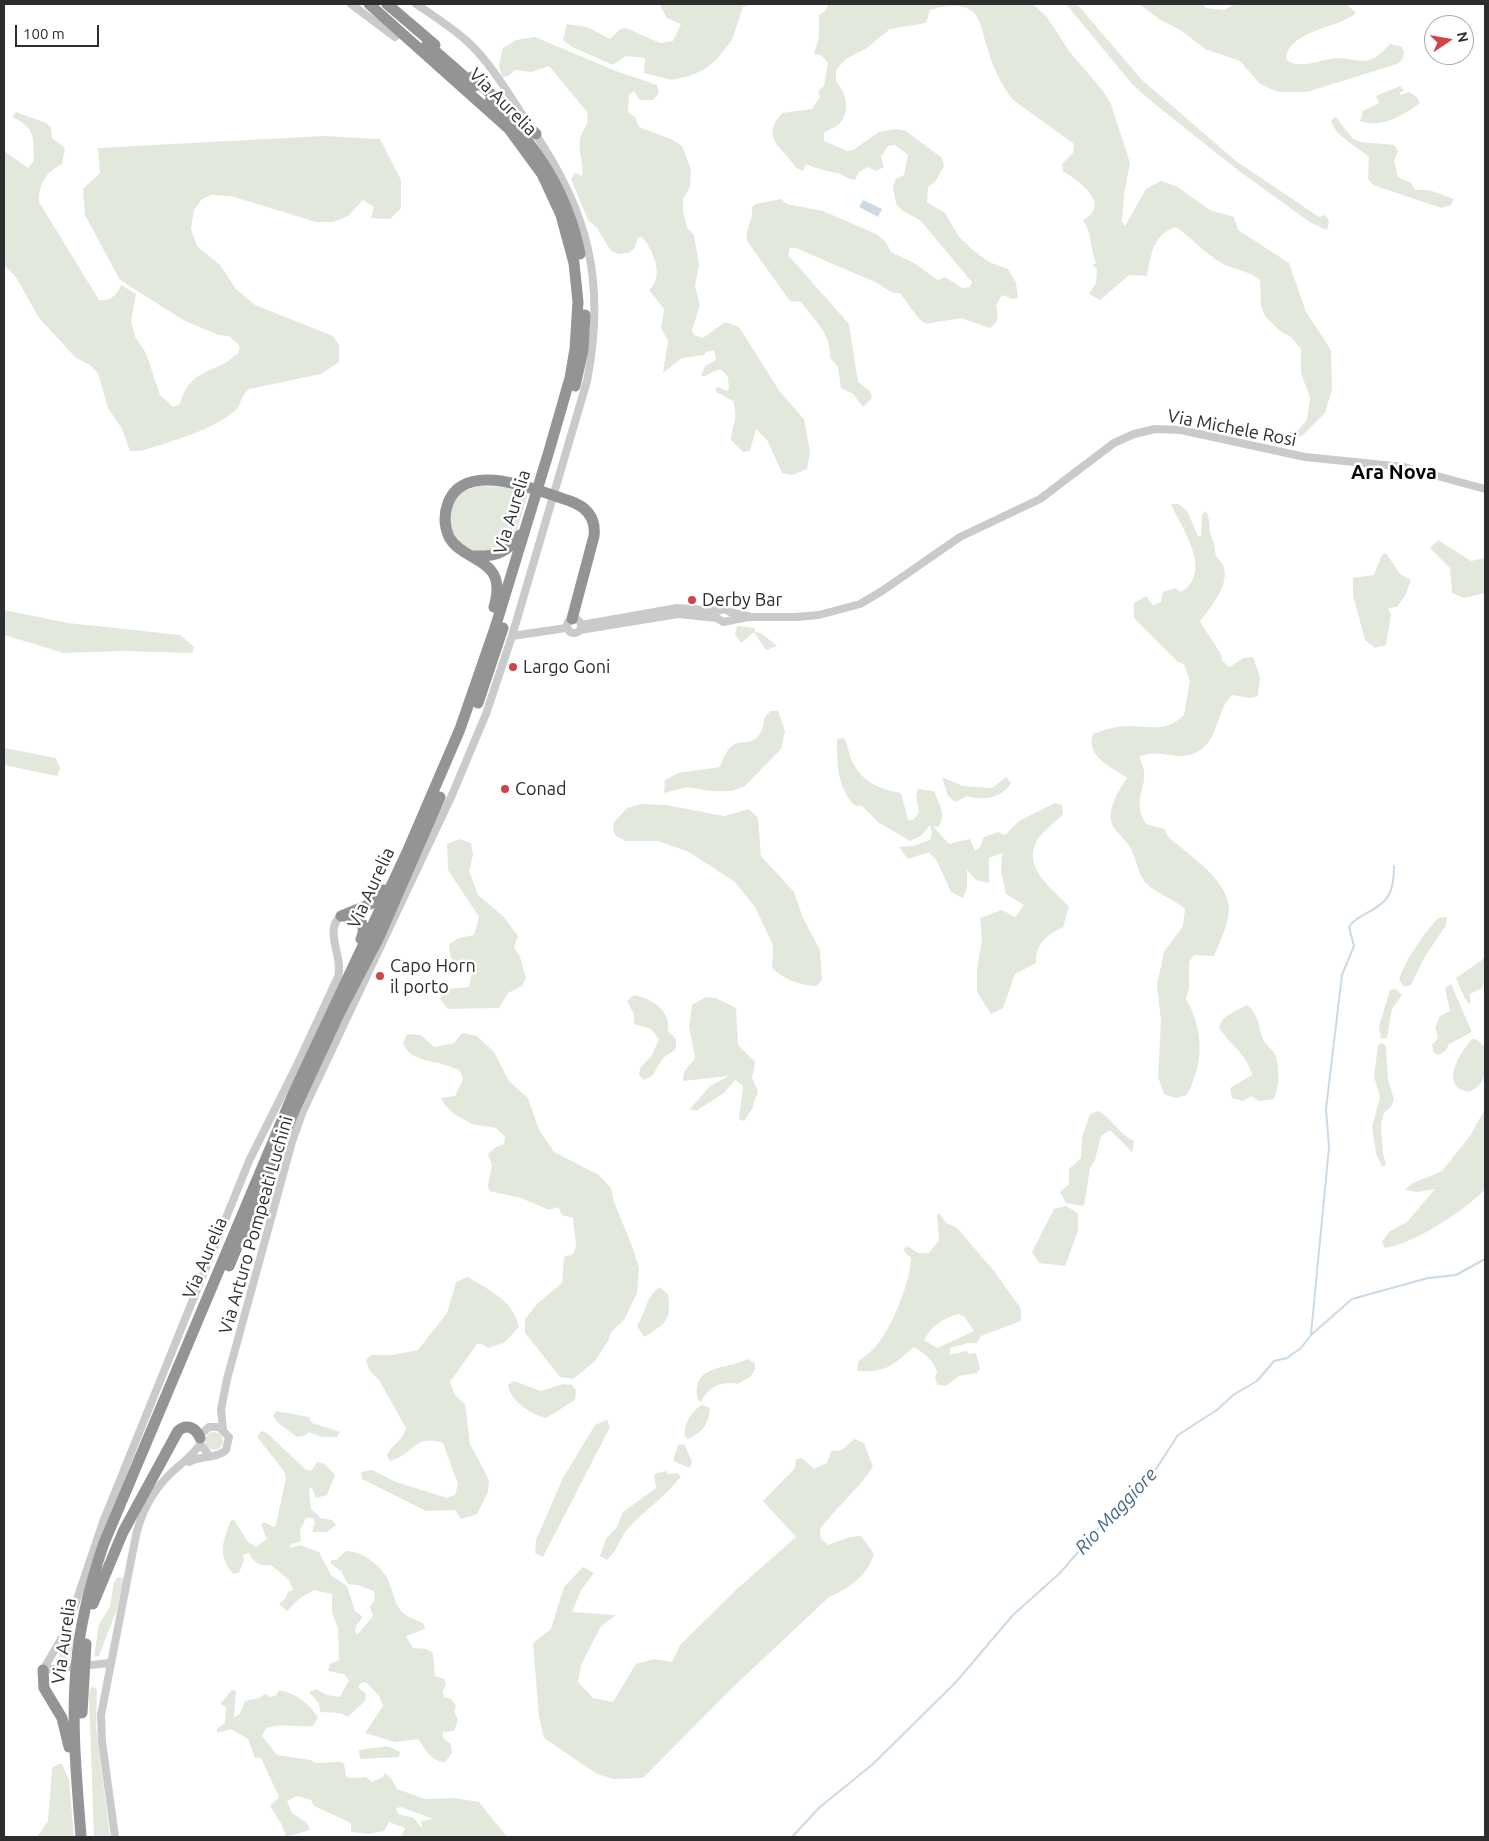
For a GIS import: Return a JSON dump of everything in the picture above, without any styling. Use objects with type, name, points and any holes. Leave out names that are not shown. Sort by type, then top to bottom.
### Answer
[{"type":"highway","name":"Via Aurelia","points":[[80,1837],[74,1727],[81,1651],[92,1580],[120,1503],[294,1092],[408,850],[470,702],[570,378],[578,320],[574,259],[556,202],[542,174],[526,150],[482,102],[369,4]]},
{"type":"highway","name":"Via Aurelia","points":[[81,1651],[93,1604],[118,1528],[294,1111],[379,937],[471,723],[500,637],[580,366],[586,317],[582,263],[571,217],[551,174],[516,125],[380,4]]},
{"type":"highway","points":[[387,4],[536,134]]},
{"type":"highway","points":[[395,37],[437,63]]},
{"type":"highway","points":[[498,594],[491,571],[475,556],[459,548],[447,532],[445,514],[451,497],[460,487],[481,479],[524,487],[570,501],[588,512],[595,531],[575,626]]},
{"type":"highway","points":[[475,556],[486,556],[504,552],[512,546],[524,530]]},
{"type":"highway","points":[[435,789],[498,594],[511,558],[524,530]]},
{"type":"highway","points":[[341,916],[378,900],[408,850]]},
{"type":"highway","points":[[341,916],[357,918],[362,923],[364,930],[351,962],[348,978]]},
{"type":"highway","points":[[93,1604],[123,1532],[178,1431],[183,1427],[190,1427],[196,1431],[200,1441]]},
{"type":"highway","points":[[43,1670],[44,1688],[61,1716],[68,1740],[80,1837]]},
{"type":"highway","name":"Via Aurelia","points":[[79,1683],[88,1837]]},
{"type":"street","points":[[350,4],[395,37]]},
{"type":"street","name":"Via Arturo Pompeati Luchini","points":[[209,1427],[218,1415],[275,1198],[295,1134],[464,768],[489,706],[512,636],[587,381],[594,328],[593,280],[581,222],[562,174],[480,55],[460,36],[416,4]]},
{"type":"street","name":"Via Michele Rosi","points":[[718,614],[721,622],[729,616],[815,616],[867,601],[960,537],[1043,496],[1114,443],[1155,428],[1181,430],[1305,457],[1404,467],[1485,489]]},
{"type":"street","name":"Via Michele Rosi","points":[[512,636],[677,608],[718,614],[724,609],[729,616]]},
{"type":"street","points":[[43,1670],[67,1629],[102,1522],[249,1160],[298,1063],[338,977],[340,964],[333,932],[335,922],[341,916]]},
{"type":"street","name":"Via Arturo Pompeati Luchini","points":[[222,1401],[224,1429]]},
{"type":"street","points":[[115,1837],[101,1727],[102,1709],[139,1523],[151,1498],[174,1470],[200,1441],[203,1431],[209,1427],[224,1429],[229,1437],[228,1446],[223,1453],[198,1457],[174,1470]]},
{"type":"street","points":[[200,1441],[209,1455]]},
{"type":"street","points":[[43,1670],[110,1663]]},
{"type":"shaded area","points":[[659,4],[752,4],[743,7],[732,40],[717,59],[705,69],[690,76],[672,80],[644,73],[645,58],[625,56],[613,65],[572,47],[563,40],[567,24],[587,27],[610,39],[620,29],[626,28],[660,43],[673,41],[681,24],[667,18]]},
{"type":"shaded area","points":[[829,4],[1033,4],[1047,17],[1069,51],[1103,91],[1111,104],[1130,163],[1124,194],[1122,222],[1125,226],[1146,189],[1161,181],[1176,186],[1210,210],[1234,217],[1238,230],[1289,263],[1306,312],[1331,350],[1332,389],[1325,413],[1303,435],[1296,438],[1262,437],[1265,434],[1283,434],[1298,430],[1307,420],[1310,398],[1301,373],[1301,349],[1291,337],[1280,331],[1265,316],[1261,306],[1260,280],[1220,262],[1176,227],[1162,235],[1154,246],[1147,276],[1129,275],[1100,300],[1089,294],[1096,283],[1097,269],[1092,265],[1096,263],[1088,230],[1083,220],[1091,214],[1095,207],[1090,193],[1063,171],[1062,164],[1073,153],[1074,144],[1013,100],[994,68],[981,25],[975,14],[971,10],[960,6],[941,7],[930,10],[926,23],[890,29],[867,48],[846,59],[836,70],[836,82],[845,97],[845,115],[838,125],[824,133],[824,141],[847,151],[853,150],[879,132],[896,129],[906,131],[942,158],[944,166],[935,182],[928,187],[927,202],[945,213],[959,237],[974,251],[989,262],[1008,269],[1016,283],[1018,298],[1012,299],[1002,295],[996,305],[997,321],[990,328],[961,318],[926,324],[919,319],[900,293],[893,293],[877,283],[796,248],[790,248],[788,255],[849,324],[858,382],[870,391],[872,398],[863,407],[853,394],[841,388],[838,367],[830,358],[828,342],[821,328],[801,302],[790,301],[747,241],[752,207],[756,204],[781,199],[787,204],[823,211],[876,234],[886,242],[891,252],[914,263],[938,280],[945,277],[962,288],[970,287],[972,282],[920,220],[901,210],[896,203],[893,186],[896,179],[904,175],[908,155],[895,145],[888,146],[881,157],[884,167],[876,171],[867,167],[859,172],[855,180],[806,164],[803,171],[796,168],[776,143],[773,137],[773,130],[782,113],[812,109],[820,97],[818,91],[824,86],[828,63],[821,55],[814,54],[819,37],[819,15],[825,11]]},
{"type":"shaded area","points":[[1066,4],[1077,4],[1142,80],[1236,161],[1319,217],[1325,215],[1329,221],[1327,230],[1311,223],[1235,168],[1151,101],[1133,85]]},
{"type":"shaded area","points":[[1139,4],[1203,4],[1206,8],[1224,10],[1235,4],[1346,4],[1356,13],[1305,36],[1289,49],[1286,59],[1297,64],[1336,58],[1359,61],[1368,60],[1377,56],[1390,44],[1402,47],[1404,52],[1403,59],[1397,64],[1307,92],[1278,92],[1260,84],[1240,61],[1205,49],[1182,31],[1159,19]]},
{"type":"shaded area","points":[[535,37],[616,71],[657,85],[659,93],[653,100],[640,100],[634,91],[629,95],[628,112],[635,117],[639,127],[671,139],[682,146],[691,170],[690,187],[683,199],[683,210],[687,228],[694,235],[699,265],[695,286],[700,305],[692,330],[694,335],[703,338],[725,322],[739,327],[780,392],[804,419],[810,451],[807,469],[793,475],[782,473],[767,440],[756,429],[750,451],[743,452],[731,440],[735,418],[733,401],[716,392],[716,388],[719,387],[726,391],[729,389],[728,377],[722,370],[701,376],[705,366],[716,360],[714,350],[706,352],[704,355],[682,358],[663,373],[668,341],[661,328],[664,309],[649,290],[654,285],[657,271],[650,249],[642,237],[638,238],[634,249],[629,253],[619,254],[611,251],[597,228],[588,220],[571,179],[575,173],[582,176],[583,166],[579,144],[587,123],[587,112],[549,66],[531,72],[515,70],[508,76],[502,77],[499,65],[503,48],[516,40]]},
{"type":"shaded area","points":[[1400,86],[1404,90],[1400,93],[1401,95],[1409,92],[1417,97],[1420,103],[1391,120],[1376,123],[1360,121],[1363,111],[1379,103],[1376,96]]},
{"type":"shaded area","points":[[16,112],[46,123],[51,128],[52,138],[65,148],[62,164],[44,179],[40,189],[39,202],[99,300],[107,300],[113,297],[121,285],[136,294],[131,321],[135,337],[146,353],[160,395],[173,407],[180,404],[191,382],[238,354],[240,346],[229,336],[219,335],[185,321],[120,280],[85,215],[83,189],[100,173],[98,148],[323,136],[380,139],[401,180],[401,208],[390,219],[371,218],[374,207],[363,200],[348,216],[333,222],[316,222],[231,196],[211,195],[202,199],[194,210],[191,229],[197,246],[220,265],[236,289],[255,305],[333,336],[339,345],[339,362],[321,374],[249,389],[235,411],[213,425],[190,435],[141,451],[130,451],[122,429],[108,408],[98,373],[90,365],[76,358],[39,318],[16,277],[4,265],[4,151],[28,168],[34,161],[32,134],[25,125],[12,117]]},
{"type":"shaded area","points":[[1336,117],[1353,139],[1361,142],[1394,145],[1398,151],[1394,160],[1398,177],[1411,183],[1415,190],[1429,190],[1454,199],[1451,205],[1441,208],[1373,185],[1368,179],[1369,157],[1337,131],[1331,120]]},
{"type":"shaded area","points":[[479,486],[504,487],[528,494],[515,536],[507,549],[484,552],[472,551],[464,547],[453,533],[450,516],[455,500],[461,493]]},
{"type":"shaded area","points":[[1171,504],[1179,504],[1187,511],[1198,536],[1201,536],[1202,515],[1206,511],[1216,556],[1223,565],[1225,573],[1222,588],[1200,622],[1221,654],[1222,661],[1230,667],[1243,658],[1253,657],[1260,677],[1258,696],[1249,698],[1233,695],[1228,700],[1212,736],[1203,748],[1187,755],[1155,753],[1139,757],[1144,776],[1140,805],[1141,814],[1146,824],[1164,829],[1169,838],[1207,870],[1223,890],[1228,900],[1228,917],[1214,956],[1194,955],[1189,962],[1189,989],[1186,999],[1192,1011],[1199,1035],[1199,1059],[1193,1083],[1187,1095],[1176,1098],[1164,1094],[1158,1077],[1161,1021],[1157,985],[1164,952],[1183,926],[1185,909],[1145,882],[1131,849],[1114,828],[1111,822],[1112,808],[1127,778],[1096,755],[1092,742],[1093,734],[1115,727],[1164,726],[1177,721],[1184,715],[1190,681],[1184,664],[1178,662],[1134,618],[1134,603],[1146,596],[1153,605],[1161,602],[1163,592],[1175,588],[1181,592],[1190,584],[1195,573],[1193,550]]},
{"type":"shaded area","points":[[1438,540],[1471,561],[1485,558],[1485,593],[1464,598],[1452,593],[1450,568],[1430,548]]},
{"type":"shaded area","points":[[1386,553],[1400,574],[1411,580],[1406,594],[1397,607],[1388,608],[1391,615],[1386,645],[1375,648],[1365,640],[1353,595],[1353,578],[1374,575],[1382,555]]},
{"type":"shaded area","points":[[4,610],[68,623],[180,635],[194,647],[192,653],[122,651],[64,653],[4,635]]},
{"type":"shaded area","points":[[737,626],[755,628],[755,632],[761,633],[777,646],[766,650],[754,632],[741,643],[735,635]]},
{"type":"shaded area","points":[[771,711],[778,711],[785,731],[781,749],[745,786],[732,791],[711,791],[687,787],[664,793],[665,780],[678,773],[720,767],[730,748],[735,744],[754,740],[759,735],[765,717]]},
{"type":"shaded area","points":[[844,738],[852,761],[866,779],[886,790],[901,793],[908,820],[913,820],[919,812],[916,795],[918,789],[934,791],[941,809],[942,818],[938,827],[933,826],[949,844],[970,839],[975,851],[980,847],[984,837],[998,832],[1005,835],[1019,821],[1055,803],[1062,805],[1063,814],[1038,839],[1033,859],[1036,868],[1047,885],[1069,907],[1063,927],[1043,940],[1040,945],[1036,956],[1036,963],[1015,974],[1003,1008],[991,1014],[977,992],[977,969],[982,939],[980,918],[1002,910],[1015,917],[1024,905],[1006,894],[1001,871],[1002,853],[989,858],[989,883],[976,880],[967,870],[967,888],[963,898],[951,892],[937,861],[929,852],[908,859],[899,847],[913,846],[930,840],[932,833],[930,825],[921,836],[910,841],[878,822],[862,806],[854,805],[848,798],[841,782],[838,766],[837,739]]},
{"type":"shaded area","points":[[4,748],[56,758],[60,768],[57,776],[4,765]]},
{"type":"shaded area","points":[[942,777],[963,786],[992,788],[1006,777],[1011,783],[998,795],[986,798],[967,796],[955,802],[948,796]]},
{"type":"shaded area","points":[[641,804],[666,805],[724,816],[749,809],[758,818],[761,856],[794,892],[803,918],[820,950],[822,980],[816,986],[792,981],[772,968],[773,945],[755,907],[735,882],[689,852],[658,841],[626,841],[616,836],[613,830],[614,822],[627,808]]},
{"type":"shaded area","points":[[459,839],[471,843],[473,855],[469,871],[478,895],[504,917],[518,936],[514,947],[520,957],[526,978],[522,986],[508,993],[499,1008],[448,1009],[440,999],[446,989],[469,987],[472,971],[454,963],[449,944],[459,938],[474,935],[479,917],[448,870],[447,844]]},
{"type":"shaded area","points":[[1447,917],[1446,925],[1424,958],[1411,985],[1404,987],[1399,979],[1411,955],[1438,918]]},
{"type":"shaded area","points":[[1485,955],[1485,981],[1482,988],[1470,994],[1470,1005],[1465,999],[1456,978],[1482,960]]},
{"type":"shaded area","points":[[1451,984],[1472,1032],[1449,1044],[1446,1050],[1439,1055],[1434,1053],[1432,1045],[1438,1038],[1435,1027],[1440,1016],[1450,1011],[1445,988]]},
{"type":"shaded area","points":[[1396,989],[1402,995],[1392,1009],[1387,1038],[1381,1039],[1379,1026],[1390,990]]},
{"type":"shaded area","points":[[634,995],[647,999],[663,1011],[668,1024],[668,1031],[676,1039],[676,1049],[663,1058],[652,1076],[644,1080],[639,1075],[640,1068],[652,1055],[659,1039],[651,1029],[634,1024],[634,1014],[627,1001]]},
{"type":"shaded area","points":[[706,997],[716,998],[736,1008],[738,1045],[755,1062],[752,1078],[758,1091],[752,1109],[744,1121],[739,1119],[743,1086],[735,1080],[724,1093],[696,1111],[690,1109],[710,1086],[729,1076],[683,1081],[684,1072],[695,1058],[689,1026],[692,1005]]},
{"type":"shaded area","points":[[1247,1005],[1254,1012],[1264,1041],[1276,1057],[1278,1078],[1274,1099],[1259,1101],[1251,1096],[1243,1101],[1232,1098],[1230,1088],[1252,1075],[1243,1056],[1219,1028],[1226,1017]]},
{"type":"shaded area","points":[[462,1033],[477,1036],[494,1052],[509,1081],[528,1098],[539,1130],[554,1152],[599,1175],[611,1188],[614,1202],[632,1246],[639,1268],[637,1293],[624,1320],[611,1332],[608,1341],[595,1361],[573,1379],[560,1377],[525,1333],[525,1319],[538,1303],[562,1283],[564,1257],[573,1254],[576,1246],[573,1218],[562,1215],[558,1207],[549,1210],[521,1198],[489,1191],[488,1184],[492,1165],[488,1154],[496,1147],[504,1144],[505,1137],[496,1128],[472,1124],[454,1114],[444,1104],[441,1098],[455,1096],[463,1079],[460,1071],[412,1055],[403,1043],[407,1034],[421,1035],[434,1047],[454,1043]]},
{"type":"shaded area","points":[[1472,1039],[1476,1039],[1485,1047],[1485,1068],[1480,1085],[1468,1092],[1457,1087],[1453,1075],[1457,1062]]},
{"type":"shaded area","points":[[1383,1043],[1386,1046],[1388,1079],[1394,1099],[1391,1107],[1384,1113],[1381,1124],[1383,1154],[1386,1164],[1382,1167],[1376,1153],[1372,1127],[1380,1097],[1374,1077],[1378,1045]]},
{"type":"shaded area","points":[[1485,1109],[1485,1189],[1465,1207],[1438,1225],[1410,1240],[1385,1248],[1382,1242],[1390,1231],[1407,1222],[1435,1189],[1417,1192],[1405,1190],[1411,1184],[1442,1171],[1470,1136]]},
{"type":"shaded area","points":[[1099,1111],[1124,1135],[1134,1141],[1132,1152],[1110,1130],[1101,1136],[1095,1160],[1090,1168],[1084,1206],[1066,1203],[1060,1192],[1069,1184],[1069,1169],[1081,1158],[1082,1137],[1090,1114]]},
{"type":"shaded area","points":[[1066,1206],[1078,1213],[1078,1231],[1065,1266],[1039,1263],[1032,1252],[1054,1209]]},
{"type":"shaded area","points":[[939,1213],[946,1223],[957,1228],[994,1271],[1021,1309],[1021,1321],[981,1336],[977,1343],[950,1348],[950,1355],[966,1351],[969,1354],[976,1353],[980,1369],[977,1373],[959,1376],[946,1386],[938,1385],[935,1379],[937,1371],[933,1363],[914,1347],[900,1359],[882,1369],[857,1371],[858,1362],[873,1349],[887,1329],[904,1292],[911,1258],[903,1250],[907,1246],[918,1253],[929,1253],[939,1240],[937,1215]],"holes":[[[958,1314],[964,1316],[974,1331],[937,1348],[924,1340],[934,1326],[943,1320]]]},
{"type":"shaded area","points":[[468,1277],[506,1303],[512,1310],[519,1327],[505,1342],[488,1348],[482,1344],[477,1344],[450,1382],[455,1395],[465,1404],[470,1444],[489,1480],[488,1492],[477,1514],[461,1519],[455,1510],[426,1511],[362,1479],[361,1472],[372,1470],[396,1482],[447,1498],[455,1495],[458,1484],[443,1443],[426,1441],[420,1443],[398,1458],[390,1461],[387,1455],[406,1428],[379,1380],[369,1370],[366,1360],[371,1355],[393,1355],[418,1350],[447,1313],[456,1282]]},
{"type":"shaded area","points":[[659,1287],[668,1294],[668,1316],[662,1325],[644,1337],[637,1326],[648,1301]]},
{"type":"shaded area","points":[[747,1359],[755,1363],[755,1370],[750,1377],[738,1384],[727,1383],[716,1386],[707,1392],[701,1402],[698,1400],[697,1388],[699,1380],[705,1374]]},
{"type":"shaded area","points":[[514,1381],[541,1391],[563,1384],[572,1385],[576,1391],[575,1400],[546,1418],[528,1410],[517,1402],[508,1385]]},
{"type":"shaded area","points":[[702,1405],[710,1408],[708,1419],[701,1431],[688,1439],[685,1437],[687,1423],[694,1411]]},
{"type":"shaded area","points":[[276,1411],[309,1417],[312,1423],[340,1432],[337,1437],[322,1437],[309,1432],[304,1436],[297,1437],[277,1422],[273,1416]]},
{"type":"shaded area","points":[[607,1420],[610,1427],[543,1557],[535,1553],[536,1540],[563,1478],[595,1425]]},
{"type":"shaded area","points":[[261,1431],[267,1433],[306,1470],[311,1471],[317,1462],[325,1464],[335,1475],[327,1495],[316,1498],[312,1488],[309,1489],[311,1509],[321,1518],[332,1520],[336,1525],[327,1532],[312,1532],[315,1523],[313,1518],[306,1518],[300,1530],[301,1541],[291,1544],[290,1548],[300,1545],[319,1552],[331,1575],[347,1586],[355,1611],[363,1617],[356,1626],[355,1632],[358,1634],[373,1616],[370,1607],[375,1598],[374,1591],[358,1585],[348,1584],[341,1571],[331,1564],[331,1560],[336,1560],[346,1551],[365,1556],[371,1560],[388,1580],[402,1612],[423,1623],[425,1629],[406,1636],[413,1648],[426,1649],[433,1653],[435,1676],[444,1679],[446,1685],[443,1691],[444,1697],[451,1699],[456,1706],[454,1711],[458,1720],[454,1731],[443,1732],[443,1738],[451,1744],[452,1753],[445,1762],[432,1757],[418,1739],[395,1742],[365,1733],[383,1706],[379,1696],[366,1682],[361,1683],[358,1687],[366,1694],[365,1701],[348,1717],[340,1713],[320,1712],[319,1703],[309,1692],[316,1689],[327,1695],[340,1697],[349,1680],[344,1674],[328,1671],[330,1664],[339,1660],[338,1629],[332,1612],[332,1594],[314,1590],[300,1598],[287,1611],[279,1604],[285,1599],[288,1592],[293,1590],[289,1580],[271,1565],[258,1564],[249,1553],[243,1555],[244,1560],[239,1573],[233,1574],[228,1567],[223,1554],[223,1548],[230,1521],[234,1520],[248,1542],[256,1547],[267,1539],[261,1525],[264,1522],[274,1527],[276,1524],[286,1478],[284,1471],[257,1437]]},
{"type":"shaded area","points":[[214,1432],[220,1435],[223,1441],[220,1447],[214,1450],[208,1447],[205,1441],[208,1435]]},
{"type":"shaded area","points":[[854,1439],[864,1443],[873,1467],[820,1529],[821,1538],[828,1545],[850,1537],[861,1536],[874,1554],[871,1562],[857,1580],[844,1590],[829,1597],[729,1691],[643,1778],[613,1779],[597,1774],[544,1738],[539,1717],[533,1643],[551,1629],[564,1587],[583,1567],[594,1573],[581,1590],[572,1612],[616,1615],[601,1626],[581,1665],[578,1682],[593,1698],[613,1702],[636,1664],[654,1659],[672,1662],[680,1645],[738,1588],[796,1537],[763,1501],[795,1468],[796,1459],[802,1458],[814,1469],[827,1463],[831,1451],[842,1450]]},
{"type":"shaded area","points":[[684,1444],[692,1461],[690,1468],[673,1461],[678,1445]]},
{"type":"shaded area","points":[[666,1471],[668,1474],[676,1473],[681,1476],[626,1531],[607,1560],[600,1556],[606,1539],[617,1527],[623,1512],[656,1488],[654,1474]]},
{"type":"shaded area","points":[[118,1577],[124,1578],[117,1609],[99,1656],[94,1657],[99,1624],[110,1607],[114,1582]]},
{"type":"shaded area","points":[[73,1631],[75,1635],[69,1664],[60,1663],[58,1657],[69,1632]]},
{"type":"shaded area","points":[[93,1687],[97,1690],[96,1727],[110,1837],[94,1837],[89,1696],[90,1688]]},
{"type":"shaded area","points":[[232,1690],[236,1691],[234,1717],[240,1714],[245,1701],[259,1698],[265,1694],[271,1697],[276,1695],[279,1690],[291,1694],[306,1703],[318,1718],[313,1726],[284,1725],[266,1728],[262,1736],[277,1755],[311,1760],[315,1763],[341,1762],[344,1764],[346,1776],[351,1778],[366,1777],[372,1782],[383,1777],[385,1773],[391,1778],[397,1789],[425,1799],[455,1798],[479,1802],[507,1837],[401,1837],[405,1828],[389,1822],[384,1831],[369,1834],[351,1832],[351,1823],[314,1806],[311,1800],[297,1796],[287,1801],[292,1813],[307,1823],[310,1830],[286,1837],[282,1825],[270,1806],[279,1797],[261,1758],[255,1758],[248,1739],[231,1729],[217,1733],[217,1729],[225,1723],[226,1707],[220,1704]],"holes":[[[401,1807],[433,1819],[421,1821],[422,1829],[414,1818],[398,1814],[396,1808]]]},
{"type":"shaded area","points":[[388,1746],[400,1752],[399,1757],[360,1759],[359,1750]]},
{"type":"shaded area","points":[[62,1764],[69,1780],[74,1837],[37,1837],[48,1821],[52,1768]]},
{"type":"water","points":[[863,200],[882,209],[878,217],[859,207]]},
{"type":"waterway","points":[[1311,1334],[1329,1147],[1326,1109],[1342,975],[1354,946],[1349,927],[1356,919],[1380,905],[1389,896],[1393,883],[1394,866]]},
{"type":"waterway","name":"Rio Maggiore","points":[[792,1837],[820,1807],[873,1764],[956,1682],[1013,1615],[1060,1573],[1140,1480],[1156,1469],[1178,1435],[1217,1410],[1233,1395],[1257,1381],[1274,1361],[1287,1358],[1301,1348],[1311,1335],[1352,1299],[1428,1278],[1456,1275],[1485,1259]]},
{"type":"place","name":"Derby Bar","points":[[692,600]]},
{"type":"place","name":"Largo Goni","points":[[513,667]]},
{"type":"place","name":"Conad","points":[[505,789]]},
{"type":"place","name":"Capo Horn il porto","points":[[380,976]]},
{"type":"district","name":"Ara Nova","points":[[1394,472]]}]
